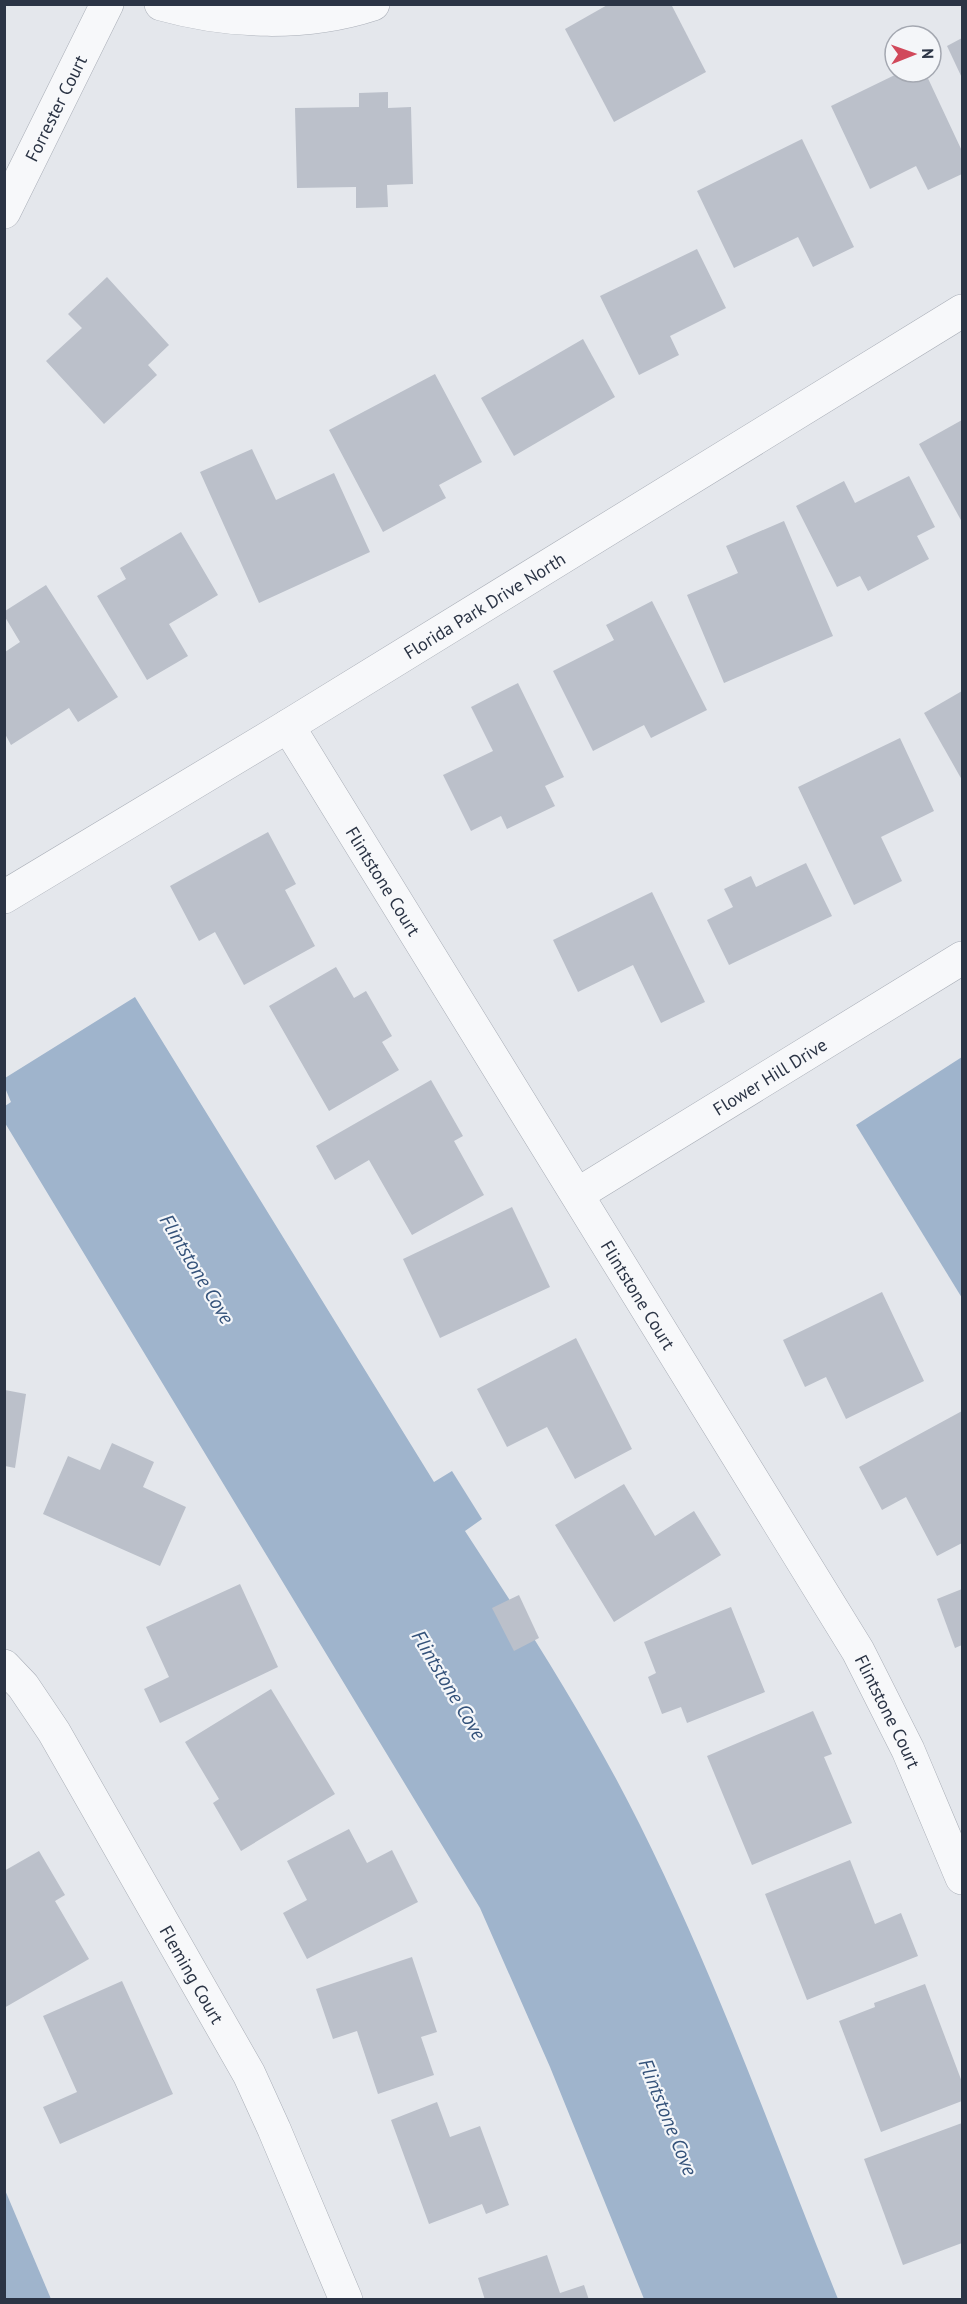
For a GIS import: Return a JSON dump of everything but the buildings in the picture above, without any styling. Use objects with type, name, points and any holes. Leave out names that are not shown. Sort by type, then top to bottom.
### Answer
[{"type":"street","name":"Forrester Court","points":[[4,212],[107,4]]},
{"type":"street","points":[[161,4],[219,17],[257,19],[325,16],[373,4]]},
{"type":"street","name":"Florida Park Drive North","points":[[4,897],[288,726],[963,311]]},
{"type":"street","name":"Flintstone Court","points":[[288,726],[858,1651],[908,1750],[963,1878]]},
{"type":"street","name":"Flower Hill Drive","points":[[578,1194],[963,958]]},
{"type":"street","name":"Fleming Court","points":[[4,1666],[23,1686],[54,1732],[249,2074],[346,2300]]},
{"type":"water","name":"Flintstone Cove","points":[[135,997],[434,1482],[452,1471],[482,1519],[465,1531],[578,1711],[639,1823],[719,1999],[838,2299],[644,2299],[550,2067],[480,1908],[5,1123],[5,1106],[11,1102],[5,1088],[5,1078]]},
{"type":"water","points":[[962,1057],[962,1298],[856,1125]]},
{"type":"water","points":[[5,2190],[51,2299],[5,2299]]}]
